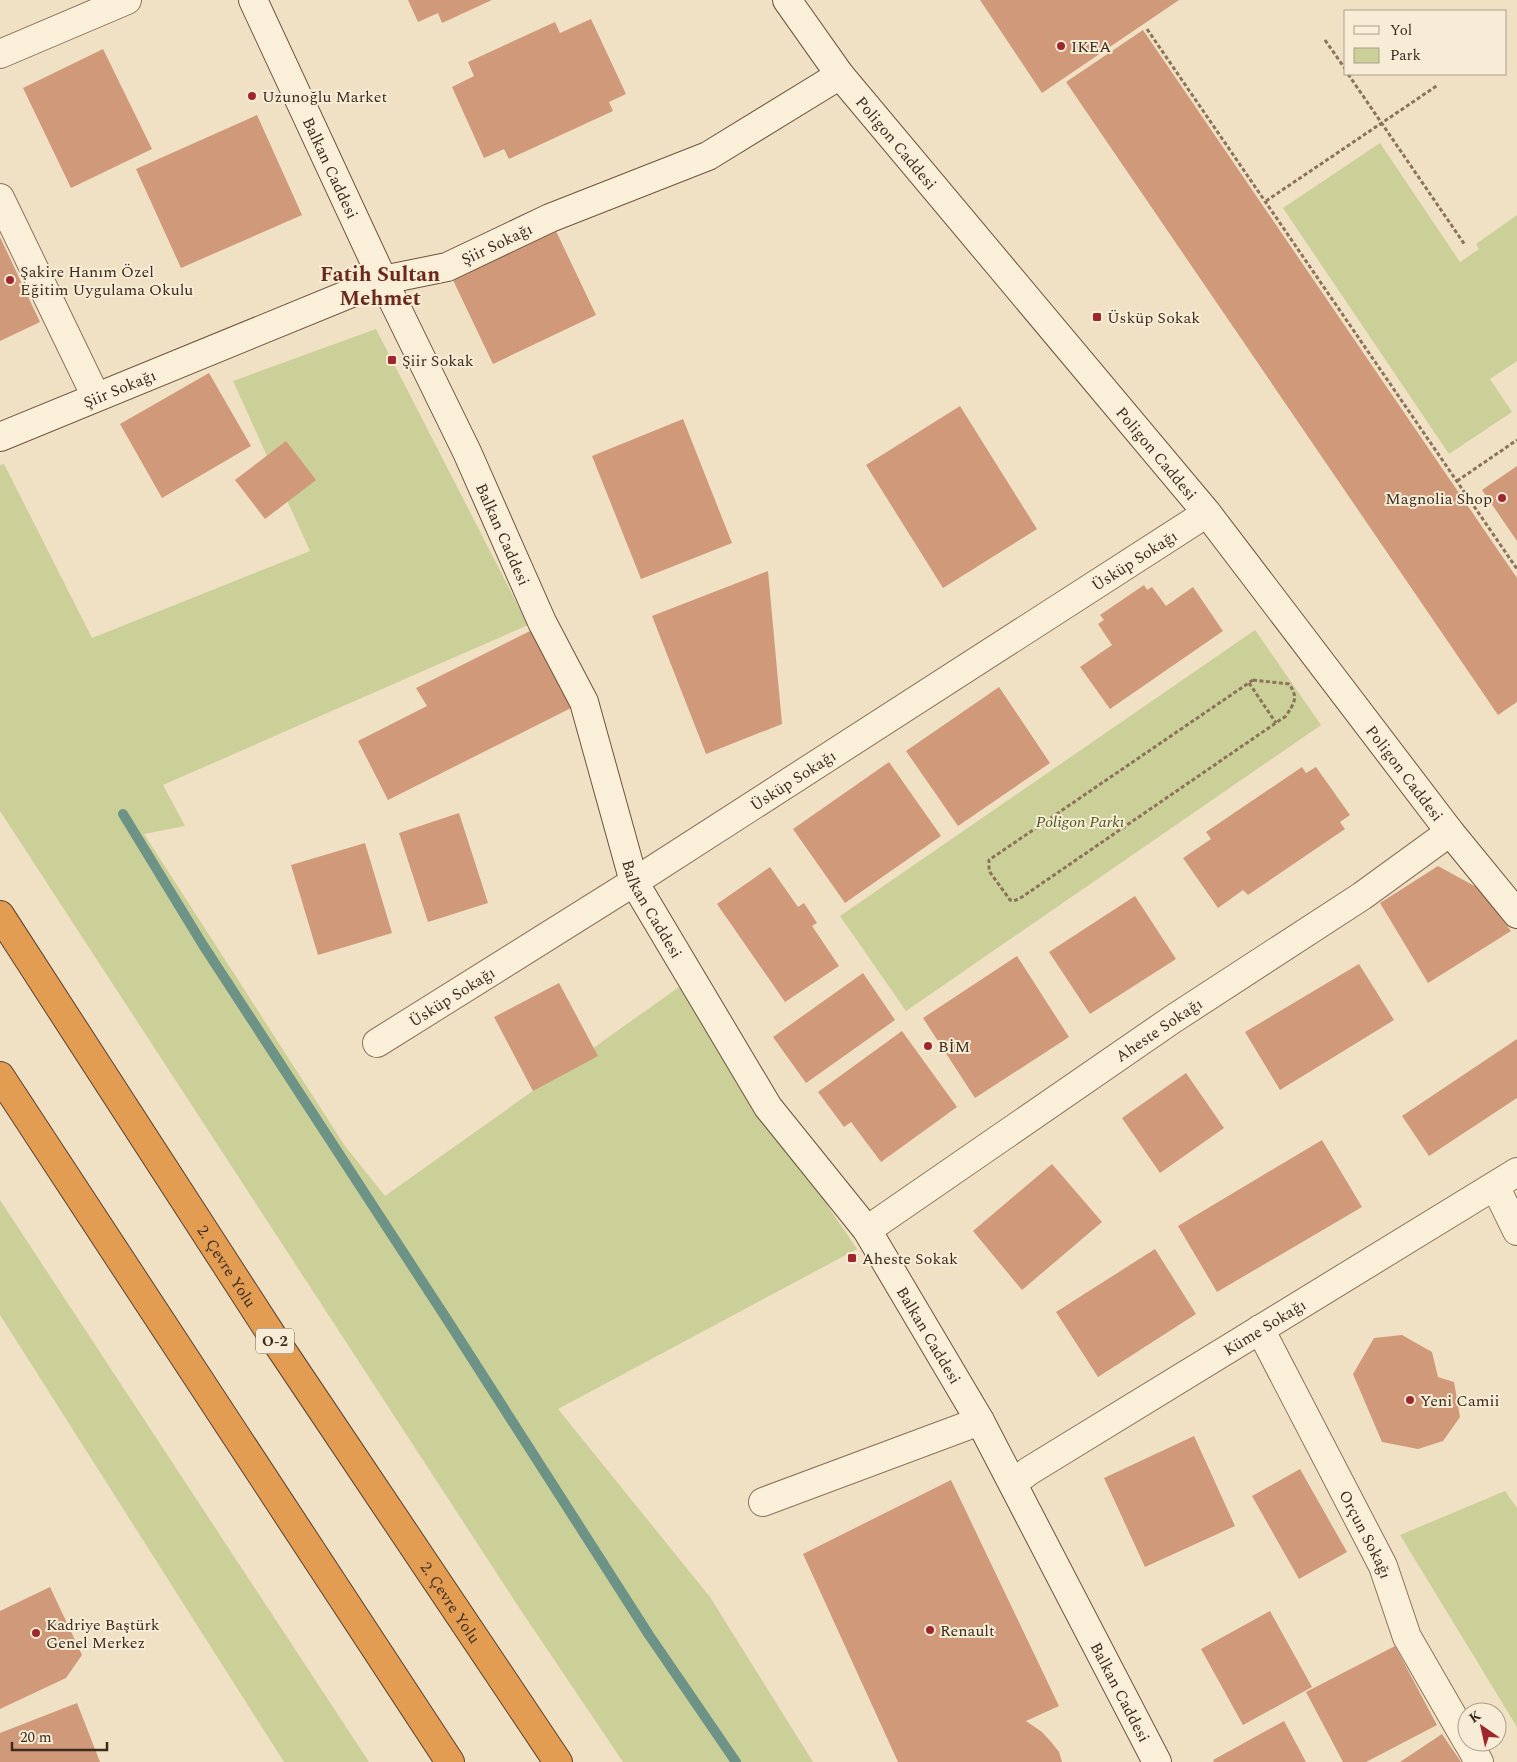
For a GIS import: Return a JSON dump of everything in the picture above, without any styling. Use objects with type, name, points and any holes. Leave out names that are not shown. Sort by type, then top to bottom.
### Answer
[{"type":"highway","name":"2. Çevre Yolu","points":[[0,915],[273,1337],[558,1762]]},
{"type":"highway","points":[[0,1076],[450,1762]]},
{"type":"street","points":[[0,54],[127,0]]},
{"type":"street","name":"Balkan Caddesi","points":[[253,0],[383,280],[467,452],[542,622],[584,702],[634,882],[768,1107],[867,1230],[980,1421],[1158,1762]]},
{"type":"street","name":"Poligon Caddesi","points":[[786,0],[840,75],[1207,512],[1450,832],[1517,914]]},
{"type":"street","name":"Şiir Sokağı","points":[[0,437],[383,280],[448,267],[550,218],[708,156],[840,75]]},
{"type":"street","points":[[0,198],[96,397]]},
{"type":"street","name":"Üsküp Sokağı","points":[[377,1042],[634,882],[1207,512]]},
{"type":"street","name":"Aheste Sokağı","points":[[867,1230],[1173,1020],[1362,896],[1450,832]]},
{"type":"street","points":[[1506,1179],[1517,1231]]},
{"type":"street","name":"Küme Sokağı","points":[[1013,1483],[1506,1179]]},
{"type":"street","name":"Orçun Sokağı","points":[[1260,1329],[1383,1566],[1407,1637],[1457,1724]]},
{"type":"street","points":[[764,1502],[980,1421]]},
{"type":"path","points":[[1148,29],[1517,569]]},
{"type":"path","points":[[1325,40],[1344,67]]},
{"type":"path","points":[[1349,75],[1465,246]]},
{"type":"path","points":[[1266,201],[1438,84]]},
{"type":"path","points":[[1457,481],[1517,440]]},
{"type":"path","points":[[1253,680],[1289,684],[1294,690],[1295,698],[1286,716],[1022,897],[1014,901],[1010,900],[990,871],[990,860],[996,854],[1249,683],[1253,680]]},
{"type":"path","points":[[1249,683],[1276,723]]},
{"type":"green space","points":[[1380,143],[1460,262],[1479,249],[1476,244],[1517,215],[1517,361],[1490,379],[1512,412],[1449,454],[1283,208]]},
{"type":"green space","points":[[376,329],[528,625],[163,785],[185,826],[144,834],[345,1146],[385,1196],[679,987],[857,1249],[558,1409],[710,1597],[813,1762],[623,1762],[520,1609],[0,811],[0,465],[4,464],[92,638],[310,551],[233,381]]},
{"type":"green space","name":"Poligon Parkı","points":[[1255,630],[1321,725],[906,1011],[840,916]]},
{"type":"green space","points":[[0,1200],[369,1762],[284,1762],[0,1315]]},
{"type":"green space","points":[[1505,1491],[1517,1508],[1517,1727],[1507,1711],[1507,1702],[1502,1702],[1400,1535]]},
{"type":"building","points":[[408,0],[492,0],[442,23],[438,13],[418,22]]},
{"type":"building","name":"IKEA","points":[[980,0],[1179,0],[1042,93]]},
{"type":"building","points":[[591,19],[626,94],[609,102],[613,111],[509,159],[504,149],[484,158],[452,87],[474,76],[468,62],[555,22],[560,33]]},
{"type":"building","points":[[1143,30],[1517,578],[1517,702],[1498,715],[1066,82]]},
{"type":"building","points":[[103,49],[152,149],[71,188],[23,88]]},
{"type":"building","points":[[257,115],[302,215],[181,268],[136,169]]},
{"type":"building","points":[[555,229],[596,315],[493,364],[452,278]]},
{"type":"building","name":"Şakire Hanım Özel Eğitim Uygulama Okulu","points":[[0,237],[40,322],[0,341]]},
{"type":"building","points":[[209,373],[251,446],[162,498],[120,424]]},
{"type":"building","points":[[960,406],[1037,529],[943,588],[866,465]]},
{"type":"building","points":[[683,419],[732,543],[641,579],[592,456]]},
{"type":"building","points":[[286,441],[316,480],[265,519],[235,480]]},
{"type":"building","name":"Magnolia Shop","points":[[1517,466],[1517,541],[1482,490]]},
{"type":"building","points":[[768,571],[782,724],[706,754],[652,616]]},
{"type":"building","points":[[1144,585],[1147,590],[1152,587],[1166,606],[1193,587],[1223,631],[1110,709],[1080,667],[1112,645],[1098,624],[1104,620],[1100,615]]},
{"type":"building","points":[[536,628],[575,706],[388,800],[358,741],[427,706],[416,688]]},
{"type":"building","points":[[999,687],[1050,763],[958,826],[906,751]]},
{"type":"building","points":[[889,762],[941,836],[845,903],[793,829]]},
{"type":"building","points":[[1302,767],[1306,773],[1316,767],[1350,815],[1340,822],[1345,829],[1248,895],[1243,890],[1218,908],[1183,858],[1211,839],[1206,832]]},
{"type":"building","points":[[459,813],[488,903],[428,922],[399,833]]},
{"type":"building","points":[[365,843],[392,933],[318,955],[291,865]]},
{"type":"building","points":[[1438,866],[1478,888],[1511,931],[1428,983],[1380,903]]},
{"type":"building","points":[[770,867],[798,907],[804,903],[817,923],[812,926],[839,966],[785,1002],[717,904]]},
{"type":"building","points":[[1135,896],[1176,959],[1090,1014],[1049,952]]},
{"type":"building","points":[[1017,956],[1069,1037],[975,1098],[923,1018]]},
{"type":"building","points":[[1359,964],[1394,1020],[1280,1090],[1245,1032]]},
{"type":"building","points":[[863,973],[895,1020],[806,1083],[773,1037]]},
{"type":"building","points":[[559,983],[598,1056],[533,1091],[494,1017]]},
{"type":"building","points":[[902,1031],[957,1107],[881,1162],[851,1122],[844,1127],[818,1092]]},
{"type":"building","points":[[1517,1039],[1517,1098],[1429,1156],[1402,1116]]},
{"type":"building","points":[[1186,1073],[1224,1128],[1160,1173],[1122,1118]]},
{"type":"building","points":[[1322,1140],[1362,1207],[1217,1292],[1178,1226]]},
{"type":"building","points":[[1052,1164],[1102,1222],[1022,1290],[973,1231]]},
{"type":"building","points":[[1155,1249],[1196,1314],[1098,1377],[1056,1312]]},
{"type":"building","name":"Yeni Camii","points":[[1402,1335],[1432,1352],[1438,1377],[1454,1382],[1460,1417],[1443,1441],[1418,1449],[1382,1442],[1353,1374],[1374,1338]]},
{"type":"building","points":[[1194,1436],[1235,1526],[1145,1567],[1104,1478]]},
{"type":"building","points":[[1300,1469],[1347,1552],[1299,1579],[1252,1496]]},
{"type":"building","name":"Renault","points":[[951,1480],[1059,1706],[1026,1721],[1042,1732],[1052,1743],[1059,1752],[1062,1762],[898,1762],[803,1554]]},
{"type":"building","name":"Kadriye Baştürk Genel Merkez","points":[[50,1587],[82,1655],[66,1678],[0,1709],[0,1611]]},
{"type":"building","points":[[1270,1611],[1312,1687],[1243,1725],[1201,1649]]},
{"type":"building","points":[[1395,1646],[1437,1725],[1366,1762],[1343,1762],[1306,1692]]},
{"type":"building","points":[[77,1703],[100,1762],[0,1762],[0,1733]]},
{"type":"building","points":[[1284,1721],[1306,1762],[1214,1762],[1213,1760]]},
{"type":"building","points":[[1442,1734],[1461,1762],[1400,1762]]},
{"type":"waterway","points":[[123,814],[203,945],[448,1321],[649,1635],[736,1762]]},
{"type":"place","name":"IKEA","points":[[1061,46]]},
{"type":"place","name":"Uzunoğlu Market","points":[[252,96]]},
{"type":"place","name":"Şakire Hanım Özel Eğitim Uygulama Okulu","points":[[10,280]]},
{"type":"place","name":"Üsküp Sokak","points":[[1097,317]]},
{"type":"place","name":"Şiir Sokak","points":[[392,360]]},
{"type":"place","name":"Magnolia Shop","points":[[1502,498]]},
{"type":"place","name":"BİM","points":[[928,1046]]},
{"type":"place","name":"Aheste Sokak","points":[[852,1258]]},
{"type":"place","name":"Yeni Camii","points":[[1410,1400]]},
{"type":"place","name":"Renault","points":[[930,1630]]},
{"type":"place","name":"Kadriye Baştürk Genel Merkez","points":[[36,1633]]},
{"type":"district","name":"Fatih Sultan Mehmet","points":[[380,286]]}]
